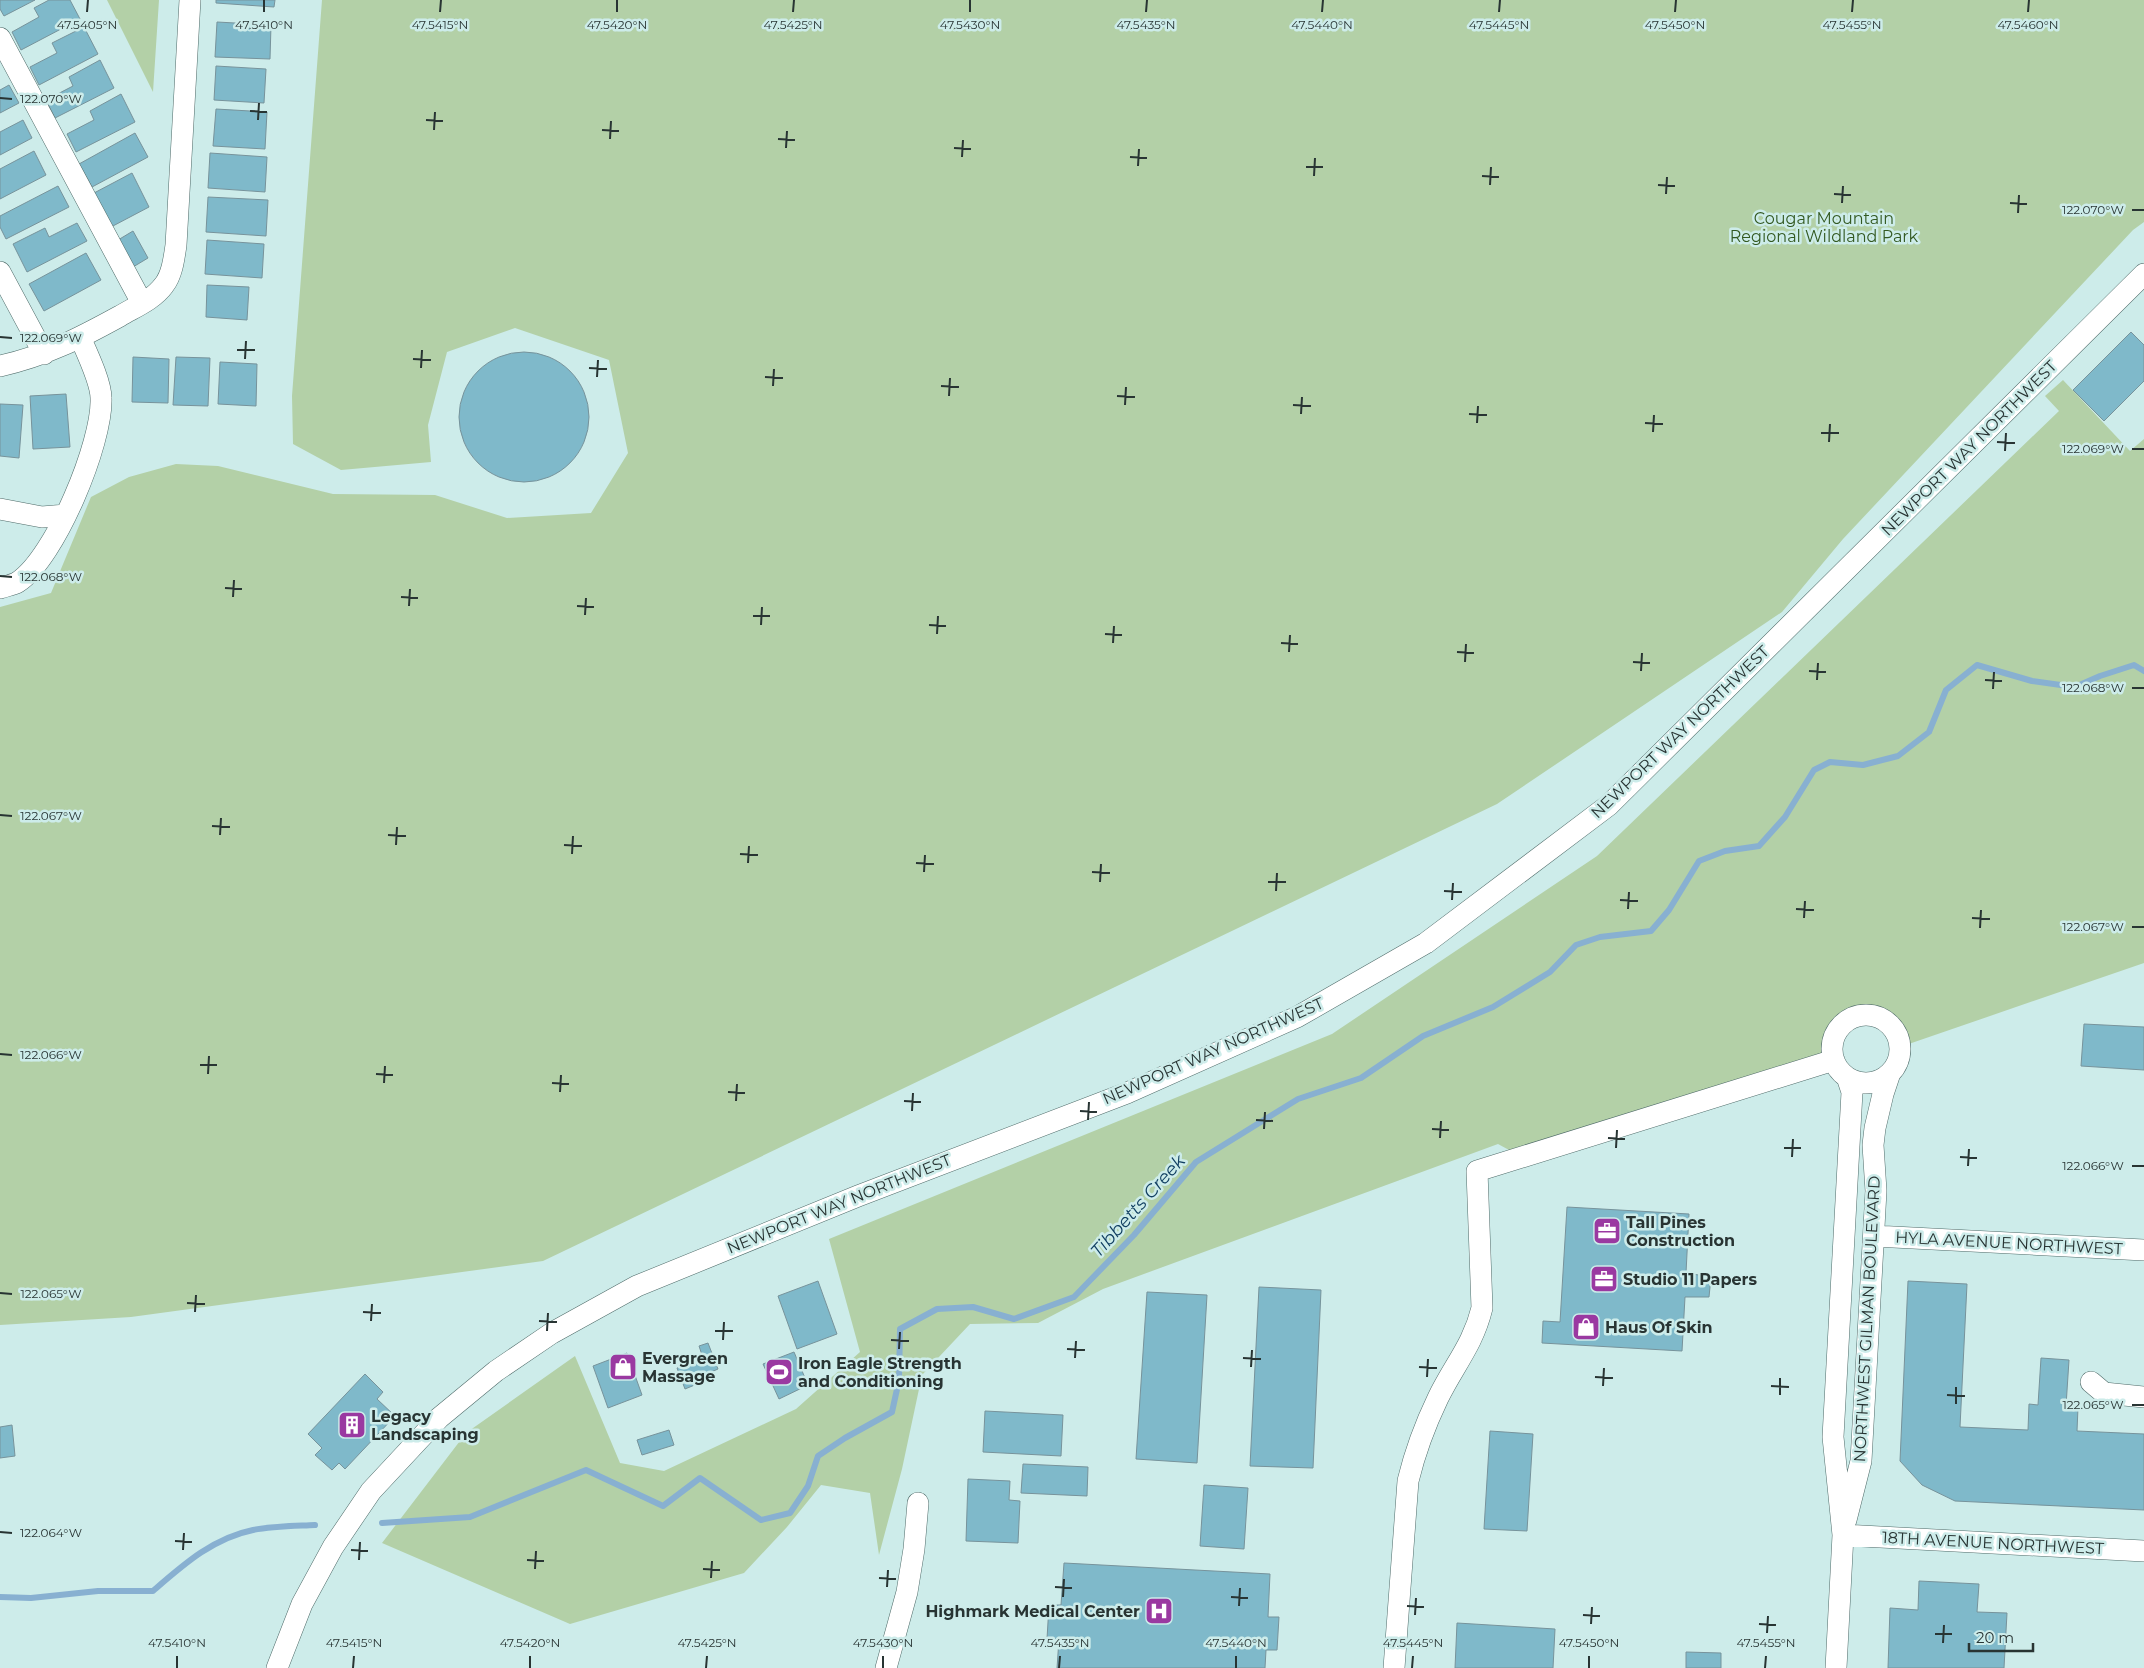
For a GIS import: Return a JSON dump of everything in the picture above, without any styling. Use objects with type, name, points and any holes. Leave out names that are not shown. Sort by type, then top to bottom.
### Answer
[{"type":"street","points":[[0,366],[44,354],[80,338],[155,295],[165,284],[172,266],[176,246],[190,0]]},
{"type":"street","points":[[0,38],[142,303]]},
{"type":"street","points":[[0,272],[44,354]]},
{"type":"street","name":"NEWPORT WAY NORTHWEST","points":[[277,1668],[302,1604],[333,1547],[371,1491],[440,1418],[496,1371],[552,1332],[637,1286],[858,1196],[1127,1093],[1297,1017],[1426,943],[1608,805],[2144,274]]},
{"type":"street","points":[[0,588],[18,582],[52,543],[86,473],[100,415],[102,397],[80,338]]},
{"type":"street","points":[[0,509],[42,517],[66,515]]},
{"type":"street","points":[[1857,1017],[1876,1017],[1891,1026],[1898,1036],[1900,1057],[1890,1073],[1874,1082],[1855,1081],[1839,1070],[1834,1060],[1834,1039],[1844,1023],[1857,1017]]},
{"type":"street","points":[[1394,1668],[1408,1481],[1415,1452],[1439,1396],[1477,1329],[1482,1308],[1478,1171],[1834,1060]]},
{"type":"street","name":"NORTHWEST GILMAN BOULEVARD","points":[[1843,1535],[1861,1461],[1876,1191],[1873,1145],[1883,1094],[1890,1073]]},
{"type":"street","name":"NORTHWEST GILMAN BOULEVARD","points":[[1836,1668],[1843,1535],[1833,1437],[1852,1092],[1847,1077]]},
{"type":"street","name":"HYLA AVENUE NORTHWEST","points":[[1874,1236],[2144,1250]]},
{"type":"street","points":[[2091,1382],[2104,1393],[2144,1397]]},
{"type":"street","points":[[886,1668],[907,1592],[914,1549],[918,1503]]},
{"type":"street","name":"18TH AVENUE NORTHWEST","points":[[1843,1535],[2144,1551]]},
{"type":"green space","points":[[107,0],[159,0],[153,92]]},
{"type":"green space","name":"Cougar Mountain Regional Wildland Park","points":[[322,0],[2144,0],[2144,222],[2133,230],[1843,539],[1782,612],[1497,804],[543,1261],[131,1317],[0,1325],[0,607],[51,593],[91,497],[129,477],[176,464],[218,466],[333,494],[435,495],[507,518],[591,513],[628,453],[609,360],[515,328],[447,352],[428,425],[431,462],[341,470],[293,444],[292,396]]},
{"type":"green space","points":[[2063,380],[2130,451],[2144,439],[2144,963],[1900,1047],[1894,1032],[1885,1022],[1874,1017],[1863,1016],[1852,1019],[1842,1026],[1835,1038],[1833,1053],[1522,1157],[1498,1144],[1103,1289],[1038,1323],[970,1324],[922,1375],[902,1469],[879,1555],[870,1493],[821,1485],[787,1527],[744,1573],[570,1624],[382,1543],[466,1433],[575,1356],[620,1463],[664,1471],[796,1409],[860,1352],[829,1239],[1332,1034],[1597,856],[2059,411],[2045,396]]},
{"type":"building","points":[[0,0],[35,0],[4,16],[0,9]]},
{"type":"building","points":[[49,0],[70,0],[80,19],[21,50],[12,32],[39,17],[34,8]]},
{"type":"building","points":[[216,0],[275,0],[274,7],[216,3]]},
{"type":"building","points":[[217,22],[271,25],[270,59],[215,57]]},
{"type":"building","points":[[84,27],[98,54],[39,85],[30,67],[57,53],[52,43]]},
{"type":"building","points":[[100,60],[114,88],[55,118],[46,100],[73,86],[69,77]]},
{"type":"building","points":[[216,66],[266,69],[264,103],[214,100]]},
{"type":"building","points":[[9,85],[19,103],[0,113],[0,90]]},
{"type":"building","points":[[121,94],[135,122],[76,152],[67,134],[94,120],[90,111]]},
{"type":"building","points":[[216,109],[267,112],[265,149],[213,146]]},
{"type":"building","points":[[23,120],[32,138],[0,155],[0,132]]},
{"type":"building","points":[[135,133],[148,157],[92,187],[79,164]]},
{"type":"building","points":[[34,151],[46,175],[0,199],[0,169]]},
{"type":"building","points":[[210,153],[267,157],[265,192],[208,188]]},
{"type":"building","points":[[132,173],[149,207],[111,227],[94,193]]},
{"type":"building","points":[[58,186],[69,207],[6,239],[0,227],[0,216]]},
{"type":"building","points":[[208,197],[268,200],[266,236],[206,232]]},
{"type":"building","points":[[77,223],[87,241],[27,272],[13,244],[45,228],[49,237]]},
{"type":"building","points":[[133,231],[148,258],[133,267],[118,240]]},
{"type":"building","points":[[207,240],[264,244],[262,278],[205,274]]},
{"type":"building","points":[[86,253],[101,280],[44,311],[29,284]]},
{"type":"building","points":[[207,285],[249,287],[247,320],[206,317]]},
{"type":"building","points":[[2131,332],[2144,345],[2144,381],[2104,421],[2073,390]]},
{"type":"building","points":[[524,352],[537,353],[549,357],[570,371],[584,392],[588,404],[588,430],[584,442],[570,463],[549,477],[537,481],[524,482],[511,481],[499,477],[478,463],[464,442],[460,430],[459,417],[460,404],[464,392],[478,371],[499,357],[511,353]]},
{"type":"building","points":[[133,357],[169,359],[168,403],[132,402]]},
{"type":"building","points":[[176,357],[210,358],[208,406],[173,405]]},
{"type":"building","points":[[220,362],[257,364],[256,406],[218,404]]},
{"type":"building","points":[[66,394],[70,447],[33,449],[30,396]]},
{"type":"building","points":[[0,404],[23,405],[19,458],[0,456]]},
{"type":"building","points":[[2084,1024],[2144,1027],[2144,1070],[2081,1066]]},
{"type":"building","points":[[1567,1207],[1689,1214],[1686,1273],[1711,1277],[1709,1297],[1685,1297],[1682,1351],[1542,1343],[1543,1321],[1560,1322]]},
{"type":"building","points":[[818,1281],[837,1334],[797,1349],[778,1296]]},
{"type":"building","points":[[1908,1281],[1967,1284],[1960,1427],[2028,1430],[2029,1404],[2038,1405],[2041,1358],[2069,1360],[2066,1406],[2078,1407],[2077,1431],[2144,1434],[2144,1510],[1955,1501],[1922,1485],[1900,1461]]},
{"type":"building","points":[[1259,1287],[1321,1290],[1313,1468],[1250,1466]]},
{"type":"building","points":[[1147,1292],[1207,1295],[1197,1463],[1136,1459]]},
{"type":"building","points":[[708,1343],[718,1369],[700,1377],[702,1382],[685,1389],[677,1368],[703,1358],[699,1346]]},
{"type":"building","points":[[794,1352],[808,1385],[779,1399],[763,1364]]},
{"type":"building","points":[[627,1353],[642,1395],[608,1408],[593,1366]]},
{"type":"building","name":"Legacy Landscaping","points":[[365,1374],[383,1392],[377,1399],[395,1416],[345,1469],[339,1463],[332,1470],[315,1455],[322,1448],[308,1434]]},
{"type":"building","points":[[985,1411],[1063,1415],[1061,1456],[983,1452]]},
{"type":"building","points":[[12,1425],[15,1456],[0,1458],[0,1427]]},
{"type":"building","points":[[669,1430],[674,1445],[642,1455],[637,1440]]},
{"type":"building","points":[[1490,1431],[1533,1434],[1527,1531],[1484,1529]]},
{"type":"building","points":[[1023,1464],[1088,1467],[1087,1496],[1021,1493]]},
{"type":"building","points":[[968,1479],[1010,1481],[1009,1500],[1020,1501],[1018,1543],[966,1541]]},
{"type":"building","points":[[1204,1485],[1248,1488],[1244,1549],[1200,1546]]},
{"type":"building","name":"Highmark Medical Center","points":[[1064,1563],[1270,1574],[1268,1617],[1279,1617],[1277,1650],[1266,1650],[1265,1668],[1057,1668],[1059,1639],[1047,1639],[1049,1605],[1061,1605]]},
{"type":"building","points":[[1919,1581],[1979,1584],[1977,1612],[2007,1613],[2004,1668],[1888,1668],[1890,1608],[1918,1610]]},
{"type":"building","points":[[1457,1623],[1555,1629],[1553,1668],[1455,1668]]},
{"type":"building","points":[[1686,1652],[1721,1653],[1721,1668],[1686,1668]]},
{"type":"waterway","name":"Tibbetts Creek","points":[[382,1523],[470,1517],[586,1470],[663,1506],[700,1478],[761,1520],[790,1513],[808,1486],[818,1456],[845,1438],[892,1412],[899,1380],[900,1329],[937,1309],[973,1307],[1014,1319],[1074,1297],[1134,1235],[1196,1162],[1298,1099],[1361,1078],[1423,1036],[1493,1007],[1550,972],[1576,945],[1600,937],[1651,931],[1669,910],[1699,861],[1725,851],[1759,846],[1785,817],[1814,770],[1830,762],[1863,765],[1898,756],[1929,732],[1946,690],[1977,665],[2032,681],[2075,687],[2100,676],[2134,665],[2144,671]]},
{"type":"waterway","name":"Tibbetts Creek","points":[[0,1597],[31,1598],[98,1591],[153,1591],[187,1562],[225,1539],[253,1530],[315,1525]]},
{"type":"place","name":"Tall Pines Construction","points":[[1607,1231]]},
{"type":"place","name":"Studio 11 Papers","points":[[1604,1279]]},
{"type":"place","name":"Haus Of Skin","points":[[1586,1327]]},
{"type":"place","name":"Evergreen Massage","points":[[623,1367]]},
{"type":"place","name":"Iron Eagle Strength and Conditioning","points":[[779,1372]]},
{"type":"place","name":"Legacy Landscaping","points":[[352,1425]]},
{"type":"place","name":"Highmark Medical Center","points":[[1159,1611]]}]
